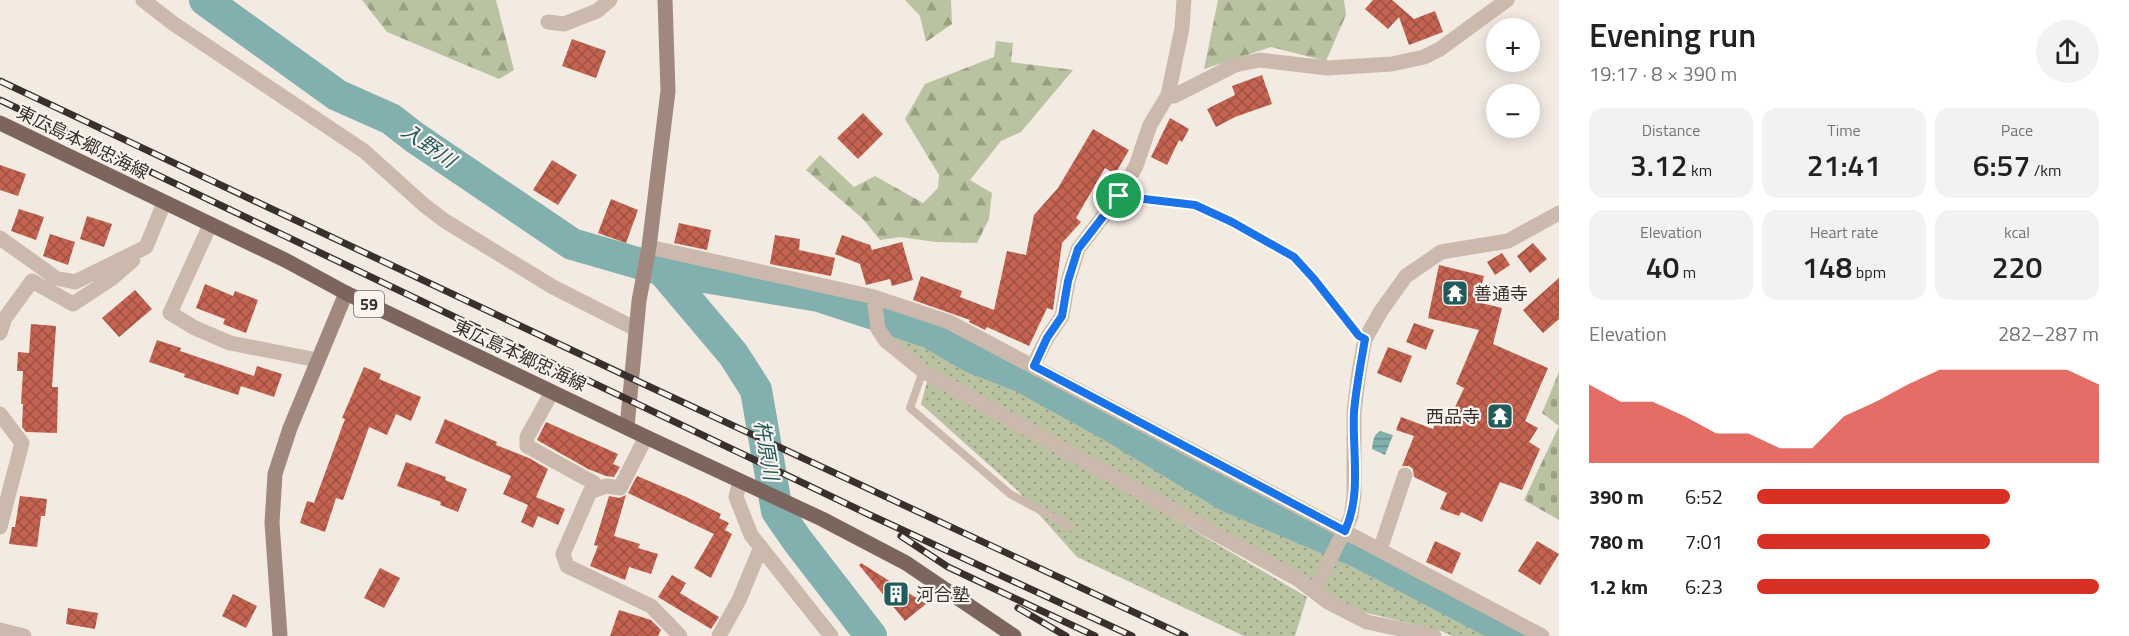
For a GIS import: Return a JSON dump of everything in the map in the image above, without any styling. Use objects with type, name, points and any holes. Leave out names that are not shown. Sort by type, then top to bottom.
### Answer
[{"type":"main road","name":"東広島本郷忠海線","points":[[0,123],[285,260],[346,293],[822,519],[906,562],[1014,636]]},
{"type":"street","points":[[143,0],[174,24],[364,150],[424,205],[445,221],[553,287],[636,329]]},
{"type":"street","points":[[548,22],[564,24],[597,11],[610,0]]},
{"type":"street","points":[[627,427],[639,302],[649,247],[668,91],[665,0]]},
{"type":"street","points":[[1034,366],[1047,338],[1062,316],[1068,281],[1078,249],[1119,196],[1136,166],[1150,125],[1168,95],[1182,28],[1184,0]]},
{"type":"street","points":[[1168,95],[1174,96],[1235,66],[1260,60],[1327,68],[1392,64],[1424,57],[1440,49],[1508,0]]},
{"type":"street","points":[[0,333],[5,318],[32,281],[73,304],[109,273],[146,248],[164,203]]},
{"type":"street","points":[[1317,585],[1351,517],[1354,495],[1354,412],[1365,339],[1381,311],[1406,276],[1441,252],[1508,241],[1559,213]]},
{"type":"street","points":[[210,225],[170,313],[195,328],[230,343],[317,360]]},
{"type":"street","points":[[0,237],[56,278],[75,282],[109,273]]},
{"type":"street","points":[[649,247],[874,299],[949,322],[1343,535],[1380,550],[1542,636]]},
{"type":"street","points":[[280,636],[272,523],[275,474],[290,428],[346,293]]},
{"type":"street","points":[[874,299],[878,329],[888,345],[922,371],[1290,576],[1317,585],[1328,602],[1367,622],[1434,636]]},
{"type":"street","points":[[552,392],[526,437],[526,446],[594,483],[598,489]]},
{"type":"street","points":[[0,414],[22,443],[0,528]]},
{"type":"street","points":[[646,437],[620,488],[606,486],[590,492],[564,554],[567,566],[651,606],[680,636]]},
{"type":"street","points":[[1380,550],[1406,475]]},
{"type":"street","points":[[740,481],[736,497],[751,534],[831,636]]},
{"type":"street","points":[[718,636],[739,600],[760,547]]},
{"type":"street","points":[[0,630],[24,636]]},
{"type":"lane","points":[[922,371],[910,408],[1010,494],[1071,527]]},
{"type":"path","points":[[1119,196],[1195,205],[1232,222],[1294,257],[1359,336],[1365,339]]},
{"type":"green space","points":[[362,0],[496,0],[514,70],[499,79],[387,32]]},
{"type":"green space","points":[[905,0],[951,0],[952,24],[926,42],[920,16]]},
{"type":"green space","points":[[1218,0],[1344,0],[1346,15],[1326,61],[1271,47],[1204,69]]},
{"type":"green space","points":[[996,41],[1013,43],[1011,62],[1073,70],[1021,132],[1001,141],[970,180],[992,193],[989,219],[977,243],[936,242],[900,237],[880,240],[863,219],[806,170],[820,155],[854,187],[875,176],[923,203],[938,188],[939,175],[905,119],[925,84],[994,57]]},
{"type":"green space","points":[[888,326],[1089,423],[1214,496],[1413,592],[1496,636],[1452,636],[1441,631],[1363,612],[945,384],[1307,597],[1295,636],[1244,636],[1077,557],[1017,490],[921,404],[929,374],[886,341]]},
{"type":"green space","points":[[1559,372],[1559,426],[1542,413]]},
{"type":"green space","points":[[1559,426],[1559,520],[1524,500]]},
{"type":"water","points":[[1380,431],[1393,435],[1385,455],[1372,449],[1373,441]]},
{"type":"building","points":[[1373,0],[1392,0],[1414,19],[1435,11],[1443,32],[1409,45],[1399,17],[1388,29],[1365,9]]},
{"type":"building","points":[[572,39],[606,51],[596,78],[562,66]]},
{"type":"building","points":[[1262,75],[1272,104],[1235,117],[1216,127],[1207,109],[1235,95],[1232,86]]},
{"type":"building","points":[[863,113],[883,134],[858,159],[837,138]]},
{"type":"building","points":[[1170,118],[1189,129],[1182,142],[1179,140],[1167,165],[1151,157]]},
{"type":"building","points":[[1093,129],[1129,150],[1115,174],[1105,168],[1076,218],[1081,222],[1062,243],[1053,310],[1047,308],[1029,346],[987,327],[985,330],[969,322],[970,320],[913,300],[921,276],[962,291],[960,297],[994,310],[1007,251],[1026,255],[1034,215],[1058,188]]},
{"type":"building","points":[[552,160],[577,175],[558,205],[533,190]]},
{"type":"building","points":[[0,165],[26,174],[18,196],[0,190]]},
{"type":"building","points":[[611,199],[638,210],[626,243],[598,233]]},
{"type":"building","points":[[19,209],[44,217],[36,240],[11,231]]},
{"type":"building","points":[[87,216],[112,224],[104,247],[80,239]]},
{"type":"building","points":[[679,223],[711,230],[707,250],[674,243]]},
{"type":"building","points":[[50,234],[75,242],[68,265],[43,256]]},
{"type":"building","points":[[775,235],[800,239],[799,250],[835,258],[831,276],[770,264]]},
{"type":"building","points":[[842,235],[870,245],[872,250],[902,242],[913,280],[892,286],[890,279],[866,285],[860,264],[835,254]]},
{"type":"building","points":[[1533,243],[1547,259],[1530,273],[1517,256]]},
{"type":"building","points":[[1502,253],[1510,265],[1495,275],[1487,262]]},
{"type":"building","points":[[1439,265],[1484,276],[1477,302],[1502,308],[1493,344],[1548,368],[1525,421],[1538,428],[1529,442],[1540,449],[1522,490],[1500,482],[1482,522],[1461,512],[1459,516],[1440,509],[1447,493],[1414,477],[1413,469],[1409,466],[1402,466],[1414,436],[1396,430],[1401,417],[1433,429],[1438,418],[1448,422],[1464,388],[1456,384],[1479,330],[1428,318]]},
{"type":"building","points":[[1559,278],[1559,319],[1543,333],[1523,310]]},
{"type":"building","points":[[205,284],[233,296],[235,291],[258,300],[246,333],[223,324],[225,319],[196,308]]},
{"type":"building","points":[[135,290],[152,309],[119,337],[102,318]]},
{"type":"building","points":[[1414,323],[1434,330],[1426,350],[1406,342]]},
{"type":"building","points":[[31,324],[56,326],[52,387],[58,387],[57,433],[26,432],[22,427],[23,371],[17,371],[18,352],[29,353]]},
{"type":"building","points":[[157,340],[181,348],[180,351],[254,376],[257,366],[282,374],[274,397],[241,386],[238,395],[184,377],[185,374],[149,362]]},
{"type":"building","points":[[1388,347],[1412,356],[1401,383],[1377,373]]},
{"type":"building","points":[[364,367],[381,374],[379,379],[421,397],[411,421],[396,414],[387,435],[369,427],[343,500],[336,498],[325,532],[300,523],[307,501],[314,503],[345,419],[342,418]]},
{"type":"building","points":[[445,419],[497,442],[496,445],[529,458],[548,469],[536,497],[565,509],[558,525],[538,516],[533,528],[521,522],[528,505],[503,494],[511,476],[435,443]]},
{"type":"building","points":[[546,422],[618,454],[613,464],[620,467],[614,477],[588,469],[537,440]]},
{"type":"building","points":[[406,462],[446,477],[445,480],[467,489],[458,512],[440,505],[441,502],[397,486]]},
{"type":"building","points":[[637,476],[721,514],[719,518],[729,523],[725,530],[732,534],[711,578],[694,568],[714,534],[628,493]]},
{"type":"building","points":[[626,495],[614,536],[640,544],[638,548],[658,554],[651,574],[629,567],[625,580],[590,566],[598,546],[594,545],[609,496],[619,498]]},
{"type":"building","points":[[20,496],[47,499],[45,516],[41,516],[37,547],[9,544],[12,527],[15,527]]},
{"type":"building","points":[[1435,541],[1461,553],[1452,574],[1426,562]]},
{"type":"building","points":[[1537,541],[1559,554],[1540,585],[1518,571]]},
{"type":"building","name":"河合塾","points":[[861,563],[926,604],[905,621],[859,565]]},
{"type":"building","points":[[380,568],[400,578],[384,608],[364,598]]},
{"type":"building","points":[[672,575],[686,583],[680,593],[719,617],[711,629],[658,597]]},
{"type":"building","points":[[233,594],[257,606],[246,628],[222,616]]},
{"type":"building","points":[[68,608],[98,613],[95,629],[66,624]]},
{"type":"building","points":[[619,610],[651,620],[661,630],[658,636],[610,636]]},
{"type":"waterway","name":"入野川","points":[[205,0],[337,95],[391,119],[572,244],[662,270],[819,296],[929,332],[972,357],[1021,376],[1110,425],[1228,496],[1359,552],[1519,636]]},
{"type":"waterway","name":"杵原川","points":[[662,270],[733,354],[756,390],[777,511],[871,636]]},
{"type":"railway","points":[[0,81],[1185,636]]},
{"type":"railway","points":[[0,100],[870,515],[1132,636]]},
{"type":"railway","points":[[901,536],[948,567],[1095,636]]},
{"type":"railway","points":[[1018,608],[1066,636]]},
{"type":"place","name":"善通寺","points":[[1455,293]]},
{"type":"place","name":"西品寺","points":[[1500,416]]},
{"type":"place","name":"河合塾","points":[[896,594]]},
{"type":"route","points":[[1119,196],[1195,205],[1232,222],[1294,257],[1359,336],[1365,339],[1354,412],[1354,495],[1351,517],[1345,531],[1034,366],[1047,338],[1062,316],[1068,281],[1078,249],[1119,196]]}]
